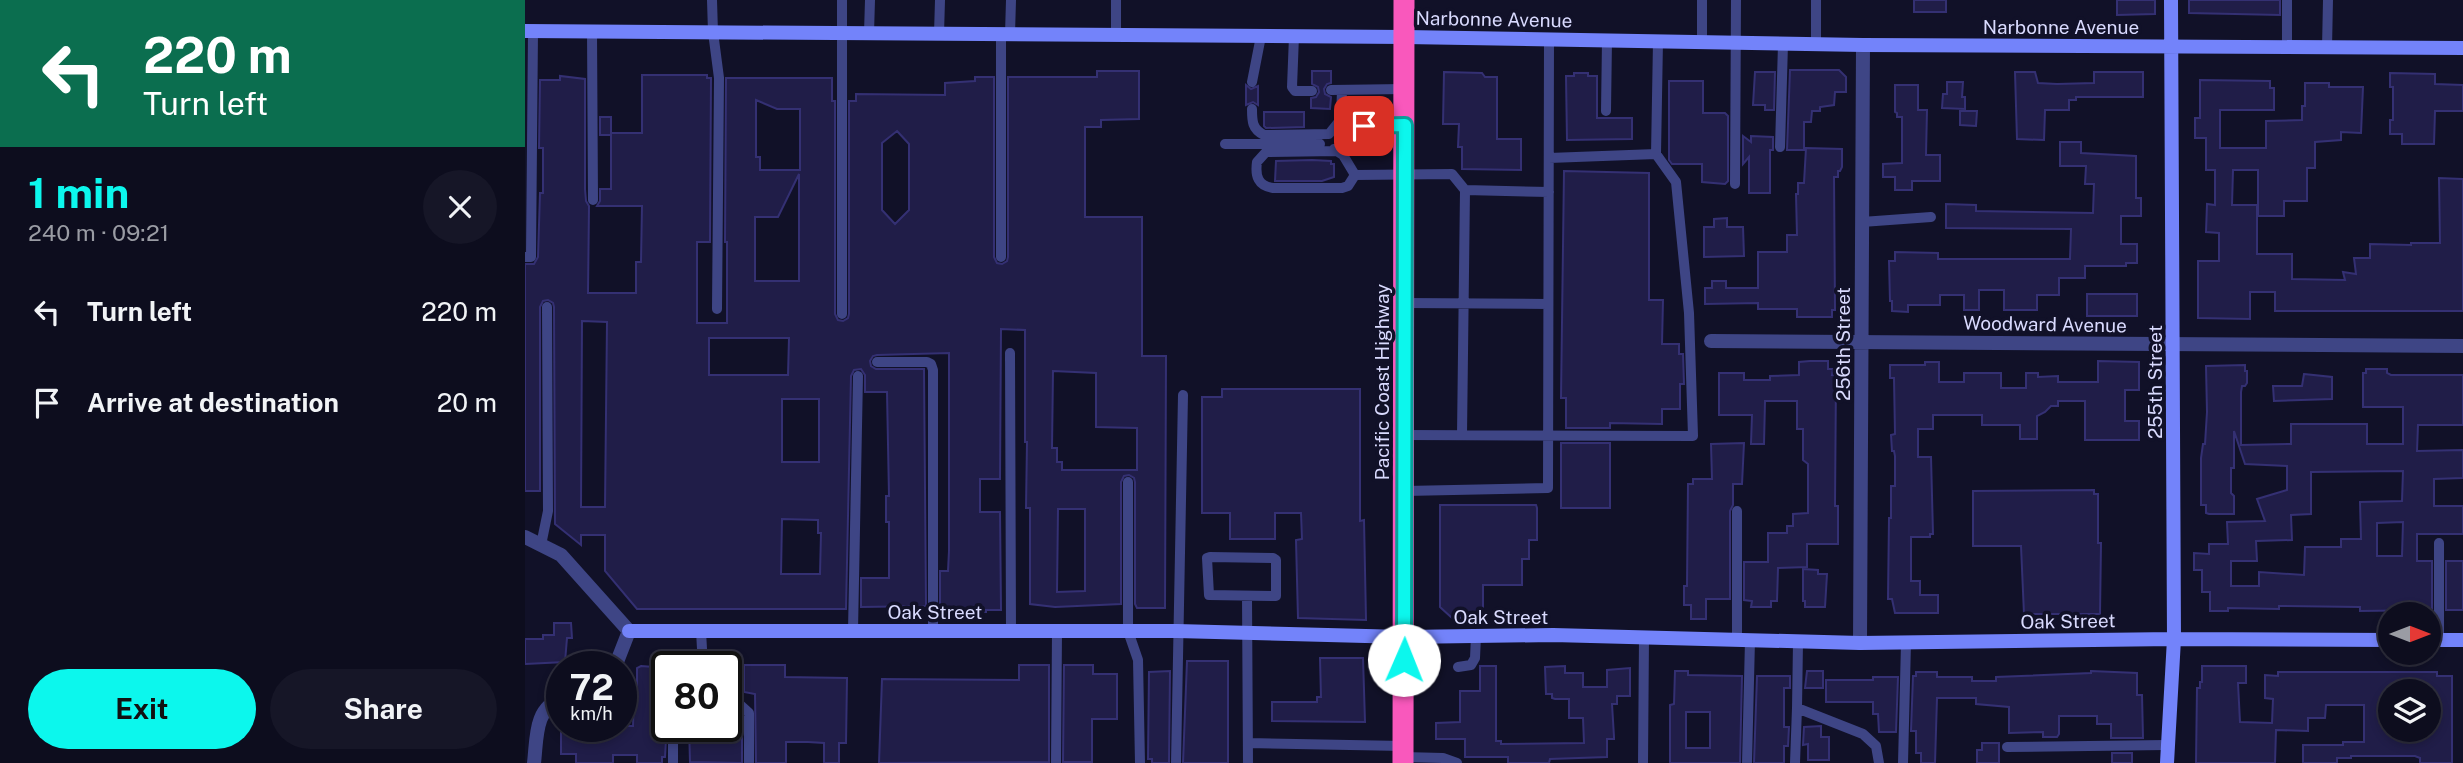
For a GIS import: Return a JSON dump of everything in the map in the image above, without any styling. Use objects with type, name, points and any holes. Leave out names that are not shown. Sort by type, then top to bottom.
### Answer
[{"type":"highway","name":"Pacific Coast Highway","points":[[1403,755],[1404,0]]},
{"type":"street","name":"255th Street","points":[[2167,763],[2174,639],[2171,0]]},
{"type":"street","name":"Narbonne Avenue","points":[[529,31],[1405,37],[1863,45],[2463,48]]},
{"type":"street","name":"256th Street","points":[[1860,643],[1863,45]]},
{"type":"street","name":"Woodward Avenue","points":[[1711,341],[2463,346]]},
{"type":"street","points":[[525,537],[561,555],[629,631],[621,651]]},
{"type":"street","name":"Oak Street","points":[[629,631],[1177,631],[1860,643],[2174,639],[2378,640]]},
{"type":"street","points":[[2441,640],[2463,640]]},
{"type":"street","points":[[534,763],[541,713],[546,708]]},
{"type":"lane","points":[[712,0],[719,78],[717,309]]},
{"type":"lane","points":[[842,0],[842,314]]},
{"type":"lane","points":[[869,33],[870,0]]},
{"type":"lane","points":[[939,34],[940,0]]},
{"type":"lane","points":[[1001,257],[1006,34],[1011,0]]},
{"type":"lane","points":[[1116,0],[1116,35]]},
{"type":"lane","points":[[1702,0],[1702,42]]},
{"type":"lane","points":[[1735,184],[1736,0]]},
{"type":"lane","points":[[1816,0],[1816,44]]},
{"type":"lane","points":[[2287,0],[2287,47]]},
{"type":"lane","points":[[2327,48],[2328,0]]},
{"type":"lane","points":[[525,257],[531,257],[529,31]]},
{"type":"lane","points":[[592,31],[593,200]]},
{"type":"lane","points":[[1252,82],[1261,36]]},
{"type":"lane","points":[[1294,36],[1292,87],[1295,91],[1312,90]]},
{"type":"lane","points":[[1405,491],[1548,488],[1549,39]]},
{"type":"lane","points":[[1607,40],[1607,111]]},
{"type":"lane","points":[[1405,435],[1693,436],[1689,313],[1676,182],[1656,154],[1658,41]]},
{"type":"lane","points":[[1780,147],[1783,44]]},
{"type":"lane","points":[[1405,89],[1336,90],[1342,119],[1350,124],[1405,125]]},
{"type":"lane","points":[[1252,109],[1255,129],[1264,135],[1329,135],[1342,119]]},
{"type":"lane","points":[[1225,144],[1325,144],[1348,162],[1355,175]]},
{"type":"lane","points":[[1337,151],[1266,152],[1257,162],[1259,182],[1262,186],[1273,188],[1342,188],[1348,186],[1355,175]]},
{"type":"lane","points":[[1549,158],[1656,154]]},
{"type":"lane","points":[[1355,175],[1452,174],[1465,190],[1462,435]]},
{"type":"lane","points":[[1465,190],[1549,192]]},
{"type":"lane","points":[[1862,222],[1931,217]]},
{"type":"lane","points":[[1405,303],[1548,304]]},
{"type":"lane","points":[[541,545],[548,511],[547,307]]},
{"type":"lane","points":[[1010,353],[1011,631]]},
{"type":"lane","points":[[877,362],[927,362],[933,370],[933,631]]},
{"type":"lane","points":[[853,631],[858,376]]},
{"type":"lane","points":[[1176,763],[1182,395]]},
{"type":"lane","points":[[1128,482],[1128,631],[1138,660],[1140,763]]},
{"type":"lane","points":[[1737,510],[1747,763]]},
{"type":"lane","points":[[2436,602],[2439,543]]},
{"type":"lane","points":[[1207,558],[1276,560],[1276,596],[1247,597],[1209,595],[1207,558]]},
{"type":"lane","points":[[1247,597],[1248,763]]},
{"type":"lane","points":[[701,631],[702,651]]},
{"type":"lane","points":[[1056,763],[1057,631]]},
{"type":"lane","points":[[1458,667],[1471,665],[1475,658],[1476,636]]},
{"type":"lane","points":[[1643,763],[1644,638]]},
{"type":"lane","points":[[1795,763],[1798,642]]},
{"type":"lane","points":[[1903,763],[1906,643]]},
{"type":"lane","points":[[742,707],[749,713],[749,763]]},
{"type":"lane","points":[[1797,708],[1863,734],[1877,746],[1879,763]]},
{"type":"lane","points":[[673,742],[673,763]]},
{"type":"lane","points":[[1248,743],[1443,758],[1457,763]]},
{"type":"lane","points":[[2007,747],[2166,745]]},
{"type":"building","points":[[1914,0],[1946,0],[1946,12],[1914,12]]},
{"type":"building","points":[[2117,0],[2155,0],[2155,14],[2117,15]]},
{"type":"building","points":[[2189,0],[2280,0],[2280,15],[2189,13]]},
{"type":"building","points":[[1790,70],[1839,70],[1846,77],[1846,92],[1835,92],[1834,105],[1820,107],[1820,111],[1812,111],[1811,122],[1804,122],[1804,150],[1787,150]]},
{"type":"building","points":[[1097,71],[1139,71],[1139,119],[1101,120],[1101,127],[1085,127],[1085,217],[1142,217],[1142,356],[1166,356],[1165,608],[1137,608],[1135,604],[1135,482],[1129,475],[1124,476],[1121,482],[1121,604],[1055,607],[1030,604],[1030,508],[1026,508],[1025,330],[1001,329],[1000,479],[980,479],[980,512],[1000,512],[1001,610],[945,612],[945,606],[940,606],[940,571],[948,571],[949,551],[949,353],[877,355],[870,361],[871,366],[876,369],[924,369],[926,606],[861,607],[861,578],[889,578],[886,496],[889,496],[887,392],[865,392],[865,375],[861,369],[854,370],[851,376],[846,609],[637,609],[605,571],[605,535],[581,535],[581,545],[555,524],[554,307],[548,300],[543,301],[540,307],[540,491],[525,491],[525,264],[534,264],[538,257],[540,193],[543,193],[543,148],[539,148],[540,80],[560,80],[560,76],[585,79],[585,189],[589,206],[588,293],[636,293],[636,262],[641,262],[642,206],[597,206],[600,189],[611,189],[611,133],[642,133],[642,75],[707,75],[707,78],[711,78],[710,242],[697,242],[697,323],[727,323],[726,78],[832,78],[832,101],[835,101],[835,314],[838,320],[843,321],[849,314],[849,101],[856,101],[856,94],[945,95],[945,83],[975,81],[975,77],[994,77],[994,257],[997,263],[1002,264],[1008,257],[1008,77],[1097,77]],"holes":[[[756,100],[777,109],[800,109],[800,170],[760,170],[760,157],[756,157]],[[897,131],[909,144],[909,210],[895,224],[882,210],[882,143]],[[799,174],[799,281],[755,281],[755,217],[778,217]],[[582,321],[607,322],[605,507],[581,507]],[[709,338],[789,338],[788,375],[709,375]],[[1053,371],[1096,373],[1096,427],[1137,428],[1137,470],[1062,470],[1062,462],[1057,462],[1057,448],[1052,448]],[[782,399],[819,399],[819,462],[782,462]],[[1058,509],[1085,509],[1085,591],[1057,592]],[[782,519],[818,520],[818,533],[821,533],[820,574],[781,574]]]},
{"type":"building","points":[[1312,71],[1331,71],[1331,83],[1324,89],[1325,94],[1331,97],[1330,109],[1311,108],[1311,98],[1316,97],[1319,92],[1318,87],[1312,84]]},
{"type":"building","points":[[1444,72],[1482,73],[1485,77],[1497,77],[1497,139],[1521,139],[1521,170],[1462,169],[1462,147],[1458,147],[1459,124],[1443,124]]},
{"type":"building","points":[[1755,72],[1775,72],[1774,110],[1765,110],[1765,105],[1753,105]]},
{"type":"building","points":[[2015,72],[2035,72],[2038,83],[2057,84],[2094,83],[2094,72],[2143,72],[2143,97],[2076,97],[2076,100],[2069,100],[2069,110],[2045,110],[2044,140],[2017,139]]},
{"type":"building","points":[[1574,73],[1597,76],[1597,118],[1632,118],[1632,139],[1567,140],[1566,76],[1574,76]]},
{"type":"building","points":[[2390,73],[2435,74],[2435,84],[2463,85],[2463,111],[2435,111],[2434,144],[2402,144],[2402,134],[2390,134],[2390,120],[2393,120],[2393,87],[2390,87]]},
{"type":"building","points":[[2200,80],[2270,81],[2270,88],[2274,88],[2274,110],[2220,110],[2220,148],[2266,148],[2266,121],[2302,120],[2305,83],[2329,83],[2329,87],[2363,87],[2361,133],[2341,132],[2341,140],[2315,142],[2315,168],[2307,168],[2307,201],[2284,201],[2284,216],[2258,216],[2258,170],[2233,170],[2232,205],[2257,205],[2257,254],[2292,254],[2292,279],[2345,280],[2343,272],[2356,274],[2354,258],[2370,258],[2370,244],[2440,243],[2439,178],[2463,179],[2463,311],[2275,311],[2275,292],[2250,292],[2250,319],[2198,318],[2198,261],[2219,261],[2219,233],[2206,232],[2207,204],[2215,205],[2215,170],[2206,170],[2206,138],[2195,138],[2195,118],[2200,118]]},
{"type":"building","points":[[1669,81],[1703,81],[1703,113],[1725,113],[1728,116],[1728,181],[1725,184],[1702,182],[1702,164],[1672,164],[1669,160]]},
{"type":"building","points":[[1947,82],[1963,82],[1962,97],[1965,97],[1965,109],[1942,108],[1943,94],[1947,94]]},
{"type":"building","points":[[1246,85],[1251,89],[1258,86],[1258,105],[1253,102],[1246,105]]},
{"type":"building","points":[[1895,85],[1918,85],[1918,110],[1927,110],[1926,155],[1940,155],[1940,181],[1912,181],[1912,190],[1895,190],[1895,177],[1883,177],[1883,164],[1902,163],[1902,117],[1897,117],[1895,112]]},
{"type":"building","points":[[1349,100],[1365,100],[1366,119],[1349,115]]},
{"type":"building","points":[[1960,111],[1977,111],[1976,126],[1960,125]]},
{"type":"building","points":[[1264,112],[1304,112],[1304,127],[1266,128]]},
{"type":"building","points":[[600,117],[611,117],[611,135],[600,135]]},
{"type":"building","points":[[1743,136],[1751,142],[1751,136],[1773,137],[1773,150],[1770,150],[1770,193],[1749,193],[1749,157],[1743,164]]},
{"type":"building","points":[[2060,142],[2081,142],[2081,153],[2136,156],[2136,198],[2141,198],[2141,216],[2121,216],[2121,244],[2137,244],[2137,263],[2126,263],[2126,266],[2085,266],[2085,278],[2059,278],[2059,295],[2037,295],[2037,310],[2004,310],[2004,290],[1979,290],[1979,310],[1964,310],[1964,295],[1940,295],[1940,305],[1908,305],[1908,312],[1892,311],[1889,261],[1895,261],[1895,252],[1938,253],[1938,259],[2070,259],[2071,229],[1946,228],[1946,204],[1976,205],[1976,211],[2093,213],[2094,184],[2085,184],[2086,166],[2060,166]]},
{"type":"building","points":[[1806,148],[1842,149],[1842,167],[1838,171],[1838,177],[1834,177],[1835,310],[1832,310],[1832,317],[1797,317],[1797,309],[1758,309],[1758,303],[1705,304],[1705,288],[1712,288],[1712,281],[1726,281],[1726,288],[1758,288],[1758,252],[1787,252],[1787,235],[1797,235],[1796,194],[1798,183],[1804,183]]},
{"type":"building","points":[[1276,161],[1331,161],[1331,164],[1334,164],[1334,177],[1322,181],[1275,181]]},
{"type":"building","points":[[1564,171],[1649,173],[1649,300],[1663,300],[1662,344],[1679,344],[1679,354],[1683,354],[1684,384],[1680,384],[1680,409],[1662,409],[1662,424],[1610,423],[1610,428],[1566,428],[1566,398],[1561,398]]},
{"type":"building","points":[[1727,218],[1727,227],[1743,227],[1744,256],[1704,257],[1704,227],[1714,227],[1714,219]]},
{"type":"building","points":[[2087,294],[2137,294],[2137,316],[2087,316]]},
{"type":"building","points":[[1828,361],[1828,369],[1833,369],[1832,375],[1836,375],[1835,506],[1838,506],[1838,544],[1807,544],[1807,567],[1778,568],[1777,601],[1771,601],[1771,607],[1751,607],[1752,601],[1744,600],[1744,562],[1768,562],[1768,533],[1787,533],[1787,526],[1793,526],[1793,514],[1808,513],[1808,464],[1803,460],[1803,429],[1797,429],[1797,401],[1765,401],[1764,444],[1751,444],[1752,415],[1719,415],[1719,373],[1744,373],[1744,380],[1770,380],[1770,376],[1799,375],[1799,362]]},
{"type":"building","points":[[2098,361],[2139,362],[2139,390],[2125,390],[2125,421],[2139,421],[2139,440],[2085,440],[2085,401],[2058,401],[2058,406],[2051,406],[2037,416],[2037,439],[2020,439],[2020,425],[1982,425],[1982,415],[1933,415],[1933,429],[1918,429],[1918,457],[1931,457],[1933,534],[1930,534],[1930,537],[1911,537],[1911,581],[1920,581],[1920,595],[1938,595],[1938,613],[1895,613],[1892,599],[1888,599],[1889,518],[1891,486],[1895,486],[1895,456],[1891,435],[1895,434],[1894,378],[1890,378],[1890,365],[1925,365],[1925,362],[1939,362],[1939,382],[1964,382],[1964,373],[2001,373],[2001,388],[2026,388],[2026,373],[2038,373],[2038,377],[2058,376],[2058,382],[2098,382]]},
{"type":"building","points":[[2245,365],[2247,383],[2242,386],[2241,392],[2241,445],[2291,444],[2291,424],[2367,424],[2367,444],[2403,444],[2403,407],[2363,407],[2363,373],[2366,373],[2366,369],[2387,369],[2387,373],[2391,375],[2463,375],[2463,425],[2418,425],[2417,451],[2463,450],[2463,478],[2434,479],[2434,506],[2463,506],[2463,534],[2417,534],[2417,561],[2432,561],[2432,602],[2378,602],[2378,611],[2360,611],[2360,607],[2279,606],[2279,609],[2228,608],[2228,611],[2210,611],[2210,592],[2202,592],[2202,570],[2194,570],[2194,553],[2209,554],[2209,544],[2228,544],[2227,522],[2265,521],[2257,499],[2287,490],[2287,466],[2245,464],[2234,431],[2231,493],[2234,496],[2234,514],[2206,513],[2206,505],[2201,505],[2201,458],[2205,444],[2206,366]],"holes":[[[2403,471],[2402,501],[2360,502],[2361,539],[2341,539],[2341,547],[2305,547],[2304,575],[2259,572],[2259,586],[2231,586],[2231,561],[2257,561],[2256,541],[2292,540],[2291,515],[2311,514],[2311,472]],[[2403,522],[2402,556],[2377,556],[2377,523]]]},
{"type":"building","points":[[2304,374],[2332,377],[2332,399],[2274,401],[2273,386],[2302,386]]},
{"type":"building","points":[[1222,389],[1360,389],[1360,521],[1364,520],[1366,620],[1298,618],[1296,540],[1302,539],[1301,513],[1275,513],[1275,539],[1230,539],[1230,513],[1202,513],[1202,397],[1222,397]]},
{"type":"building","points":[[1561,443],[1610,443],[1610,508],[1561,508]]},
{"type":"building","points":[[1744,443],[1742,484],[1733,484],[1733,505],[1730,511],[1730,599],[1706,599],[1706,619],[1691,619],[1691,605],[1684,605],[1684,586],[1687,586],[1688,484],[1693,484],[1693,479],[1712,479],[1711,444]]},
{"type":"building","points":[[2094,490],[2094,494],[2098,494],[2098,543],[2101,543],[2100,614],[2024,614],[2021,546],[1973,546],[1973,491]]},
{"type":"building","points":[[1440,505],[1536,505],[1537,540],[1529,540],[1529,559],[1522,559],[1522,585],[1483,585],[1483,618],[1452,618],[1440,607]]},
{"type":"building","points":[[2446,561],[2463,561],[2463,610],[2446,610]]},
{"type":"building","points":[[1803,569],[1827,574],[1825,607],[1805,607]]},
{"type":"building","points":[[554,623],[571,623],[572,638],[567,638],[566,651],[546,651],[546,663],[525,664],[525,639],[543,639],[543,635],[554,635]]},
{"type":"building","points":[[1320,658],[1363,658],[1365,722],[1272,721],[1272,702],[1317,702],[1317,697],[1321,697]]},
{"type":"building","points":[[1187,661],[1228,661],[1228,763],[1183,763]]},
{"type":"building","points":[[744,665],[785,665],[785,677],[847,678],[846,743],[839,743],[839,763],[824,763],[824,743],[786,742],[786,763],[756,763],[755,694],[744,692]]},
{"type":"building","points":[[1019,665],[1049,665],[1049,762],[879,763],[882,679],[1019,680]]},
{"type":"building","points":[[1064,665],[1093,665],[1093,674],[1117,674],[1117,719],[1092,719],[1092,762],[1063,762]]},
{"type":"building","points":[[1480,666],[1496,666],[1496,741],[1501,741],[1501,744],[1584,743],[1583,718],[1569,718],[1569,699],[1555,699],[1552,694],[1546,694],[1545,667],[1565,666],[1565,673],[1583,673],[1583,687],[1607,687],[1607,670],[1630,668],[1630,696],[1617,696],[1617,704],[1612,704],[1614,739],[1607,739],[1607,757],[1550,759],[1549,763],[1508,763],[1508,757],[1465,757],[1465,739],[1436,739],[1436,723],[1460,722],[1460,691],[1480,691]]},
{"type":"building","points":[[2202,666],[2246,666],[2246,683],[2238,683],[2240,722],[2272,723],[2273,699],[2265,698],[2265,675],[2278,676],[2278,672],[2437,672],[2437,676],[2452,676],[2452,763],[2420,763],[2420,758],[2415,756],[2351,756],[2337,758],[2337,763],[2303,763],[2303,745],[2364,742],[2364,705],[2326,705],[2325,718],[2308,718],[2308,731],[2276,730],[2275,763],[2196,763],[2197,688],[2200,688]]},
{"type":"building","points":[[651,667],[651,742],[666,742],[662,763],[637,763],[637,755],[613,755],[613,763],[576,763],[576,754],[561,754],[561,742],[637,742],[637,668]]},
{"type":"building","points":[[1170,671],[1169,763],[1152,763],[1152,759],[1148,759],[1149,672]]},
{"type":"building","points":[[1675,671],[1688,671],[1688,675],[1742,676],[1740,763],[1670,763],[1670,705],[1674,704]],"holes":[[[1686,712],[1710,712],[1710,748],[1686,748]]]},
{"type":"building","points":[[1807,671],[1823,671],[1823,688],[1805,688]]},
{"type":"building","points":[[2091,671],[2137,673],[2137,695],[2142,695],[2143,738],[2111,738],[2111,724],[2097,724],[2097,716],[2059,716],[2057,737],[2043,737],[2043,732],[2009,733],[2009,707],[1976,704],[1976,698],[1937,698],[1935,763],[1921,763],[1921,753],[1916,753],[1916,731],[1911,731],[1913,676],[1916,676],[1916,672],[1937,672],[1937,677],[1972,677],[1972,681],[1996,681],[1996,677]]},
{"type":"building","points":[[1757,676],[1790,676],[1790,688],[1784,688],[1784,727],[1789,727],[1788,746],[1784,746],[1784,763],[1754,763]]},
{"type":"building","points":[[1873,677],[1898,677],[1896,732],[1879,732],[1878,714],[1873,714],[1873,702],[1826,702],[1826,680],[1873,680]]},
{"type":"building","points":[[1821,726],[1821,737],[1829,737],[1829,760],[1808,760],[1808,744],[1803,745],[1804,727]]},
{"type":"building","points":[[689,742],[742,742],[742,763],[690,762]]},
{"type":"building","points":[[1982,743],[1999,743],[1999,763],[1977,763],[1977,750],[1982,750]]},
{"type":"building","points":[[2112,753],[2132,753],[2132,763],[2112,763]]},
{"type":"route","points":[[1364,126],[1405,125],[1404,660]]}]
